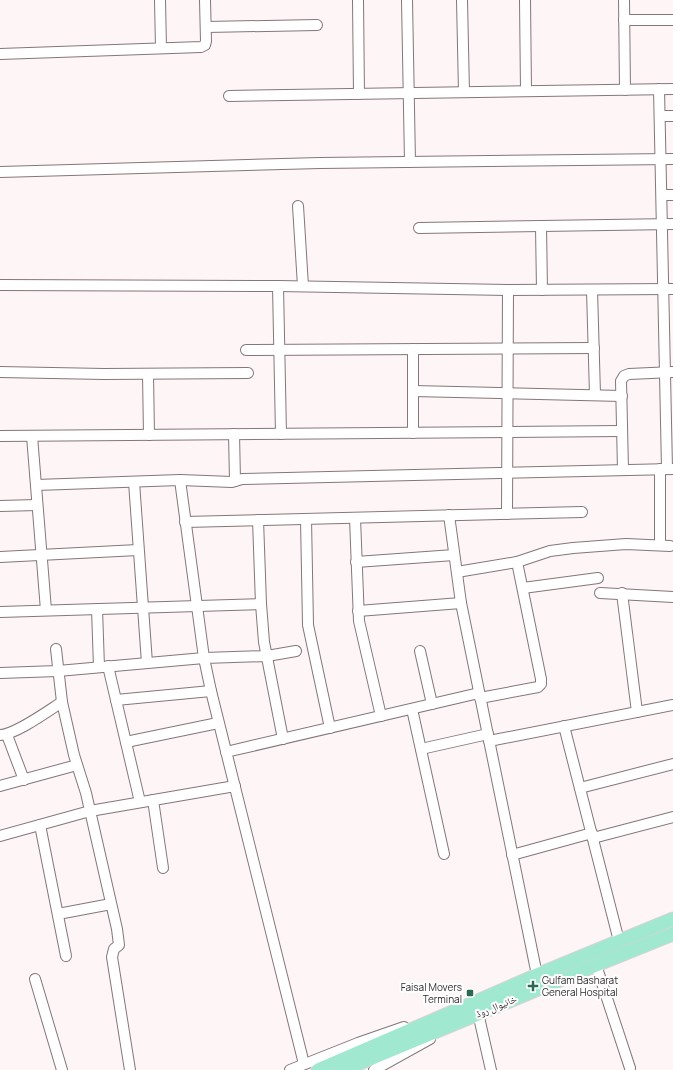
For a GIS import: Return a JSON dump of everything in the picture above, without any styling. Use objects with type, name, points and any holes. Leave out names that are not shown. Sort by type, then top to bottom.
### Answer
[{"type":"main road","name":"خانیوال روڈ","points":[[343,1070],[475,1009],[537,975],[673,919]]},
{"type":"main road","name":"خانیوال روڈ","points":[[318,1070],[475,1009],[596,965],[673,934]]},
{"type":"street","points":[[160,0],[161,48]]},
{"type":"street","points":[[0,54],[201,47],[206,41],[205,0]]},
{"type":"street","points":[[358,0],[359,94]]},
{"type":"street","points":[[407,0],[410,162]]},
{"type":"street","points":[[462,0],[464,92]]},
{"type":"street","points":[[525,0],[526,91]]},
{"type":"street","points":[[624,0],[625,90]]},
{"type":"street","points":[[624,20],[673,20]]},
{"type":"street","points":[[206,27],[317,25]]},
{"type":"street","points":[[457,572],[517,562],[550,552],[573,548],[626,544],[665,546],[669,373],[668,289],[662,224],[659,89]]},
{"type":"street","points":[[229,96],[673,89]]},
{"type":"street","points":[[660,116],[673,116]]},
{"type":"street","points":[[0,172],[320,163],[673,159]]},
{"type":"street","points":[[662,195],[673,195]]},
{"type":"street","points":[[298,206],[303,286]]},
{"type":"street","points":[[419,228],[673,224]]},
{"type":"street","points":[[541,226],[542,290]]},
{"type":"street","points":[[0,285],[303,286],[508,290],[668,289]]},
{"type":"street","points":[[278,286],[280,434]]},
{"type":"street","points":[[507,514],[508,290]]},
{"type":"street","points":[[592,290],[595,395]]},
{"type":"street","points":[[246,350],[594,348]]},
{"type":"street","points":[[413,349],[413,433]]},
{"type":"street","points":[[0,372],[148,374],[248,372]]},
{"type":"street","points":[[623,470],[621,381],[624,376],[629,374],[669,373]]},
{"type":"street","points":[[148,374],[149,435]]},
{"type":"street","points":[[413,391],[622,396]]},
{"type":"street","points":[[0,436],[622,431]]},
{"type":"street","points":[[234,434],[235,481]]},
{"type":"street","points":[[32,436],[46,610]]},
{"type":"street","points":[[36,485],[180,480],[235,481],[242,479],[667,469]]},
{"type":"street","points":[[180,480],[204,658],[211,691],[304,1064]]},
{"type":"street","points":[[134,482],[147,663]]},
{"type":"street","points":[[0,506],[37,505]]},
{"type":"street","points":[[186,522],[582,512]]},
{"type":"street","points":[[449,515],[461,603],[537,975]]},
{"type":"street","points":[[355,518],[359,621],[381,716]]},
{"type":"street","points":[[306,519],[308,626],[330,728]]},
{"type":"street","points":[[258,520],[261,604],[266,656],[283,739]]},
{"type":"street","points":[[0,557],[138,550]]},
{"type":"street","points":[[356,562],[454,555]]},
{"type":"street","points":[[226,752],[432,704],[538,687],[541,684],[542,679],[517,562]]},
{"type":"street","points":[[523,588],[598,578]]},
{"type":"street","points":[[600,593],[622,593],[673,597]]},
{"type":"street","points":[[622,593],[637,712]]},
{"type":"street","points":[[358,611],[461,603]]},
{"type":"street","points":[[0,612],[261,604]]},
{"type":"street","points":[[97,609],[104,667],[116,700],[140,802]]},
{"type":"street","points":[[56,649],[62,702],[90,811],[119,945],[114,949],[112,956],[130,1070]]},
{"type":"street","points":[[0,673],[58,671],[204,658],[266,656],[296,651]]},
{"type":"street","points":[[420,651],[432,704]]},
{"type":"street","points":[[116,700],[211,691]]},
{"type":"street","points":[[24,780],[3,735],[27,724],[62,702]]},
{"type":"street","points":[[421,749],[488,737],[564,726],[673,705]]},
{"type":"street","points":[[412,709],[444,854]]},
{"type":"street","points":[[126,742],[218,723]]},
{"type":"street","points":[[564,726],[619,941]]},
{"type":"street","points":[[580,788],[673,764]]},
{"type":"street","points":[[0,786],[77,765]]},
{"type":"street","points":[[0,836],[90,811],[235,786]]},
{"type":"street","points":[[153,800],[163,868]]},
{"type":"street","points":[[512,855],[673,817]]},
{"type":"street","points":[[40,825],[66,956]]},
{"type":"street","points":[[58,914],[111,904]]},
{"type":"street","points":[[596,965],[630,1068]]},
{"type":"street","points":[[35,979],[62,1070]]},
{"type":"street","points":[[374,1070],[475,1009],[492,1070]]},
{"type":"street","name":"خانیوال روڈ","points":[[290,1070],[358,1043],[475,1009]]},
{"type":"place","name":"Gulfam Basharat General Hospital","points":[[533,986]]},
{"type":"place","name":"Faisal Movers Terminal","points":[[470,993]]}]
